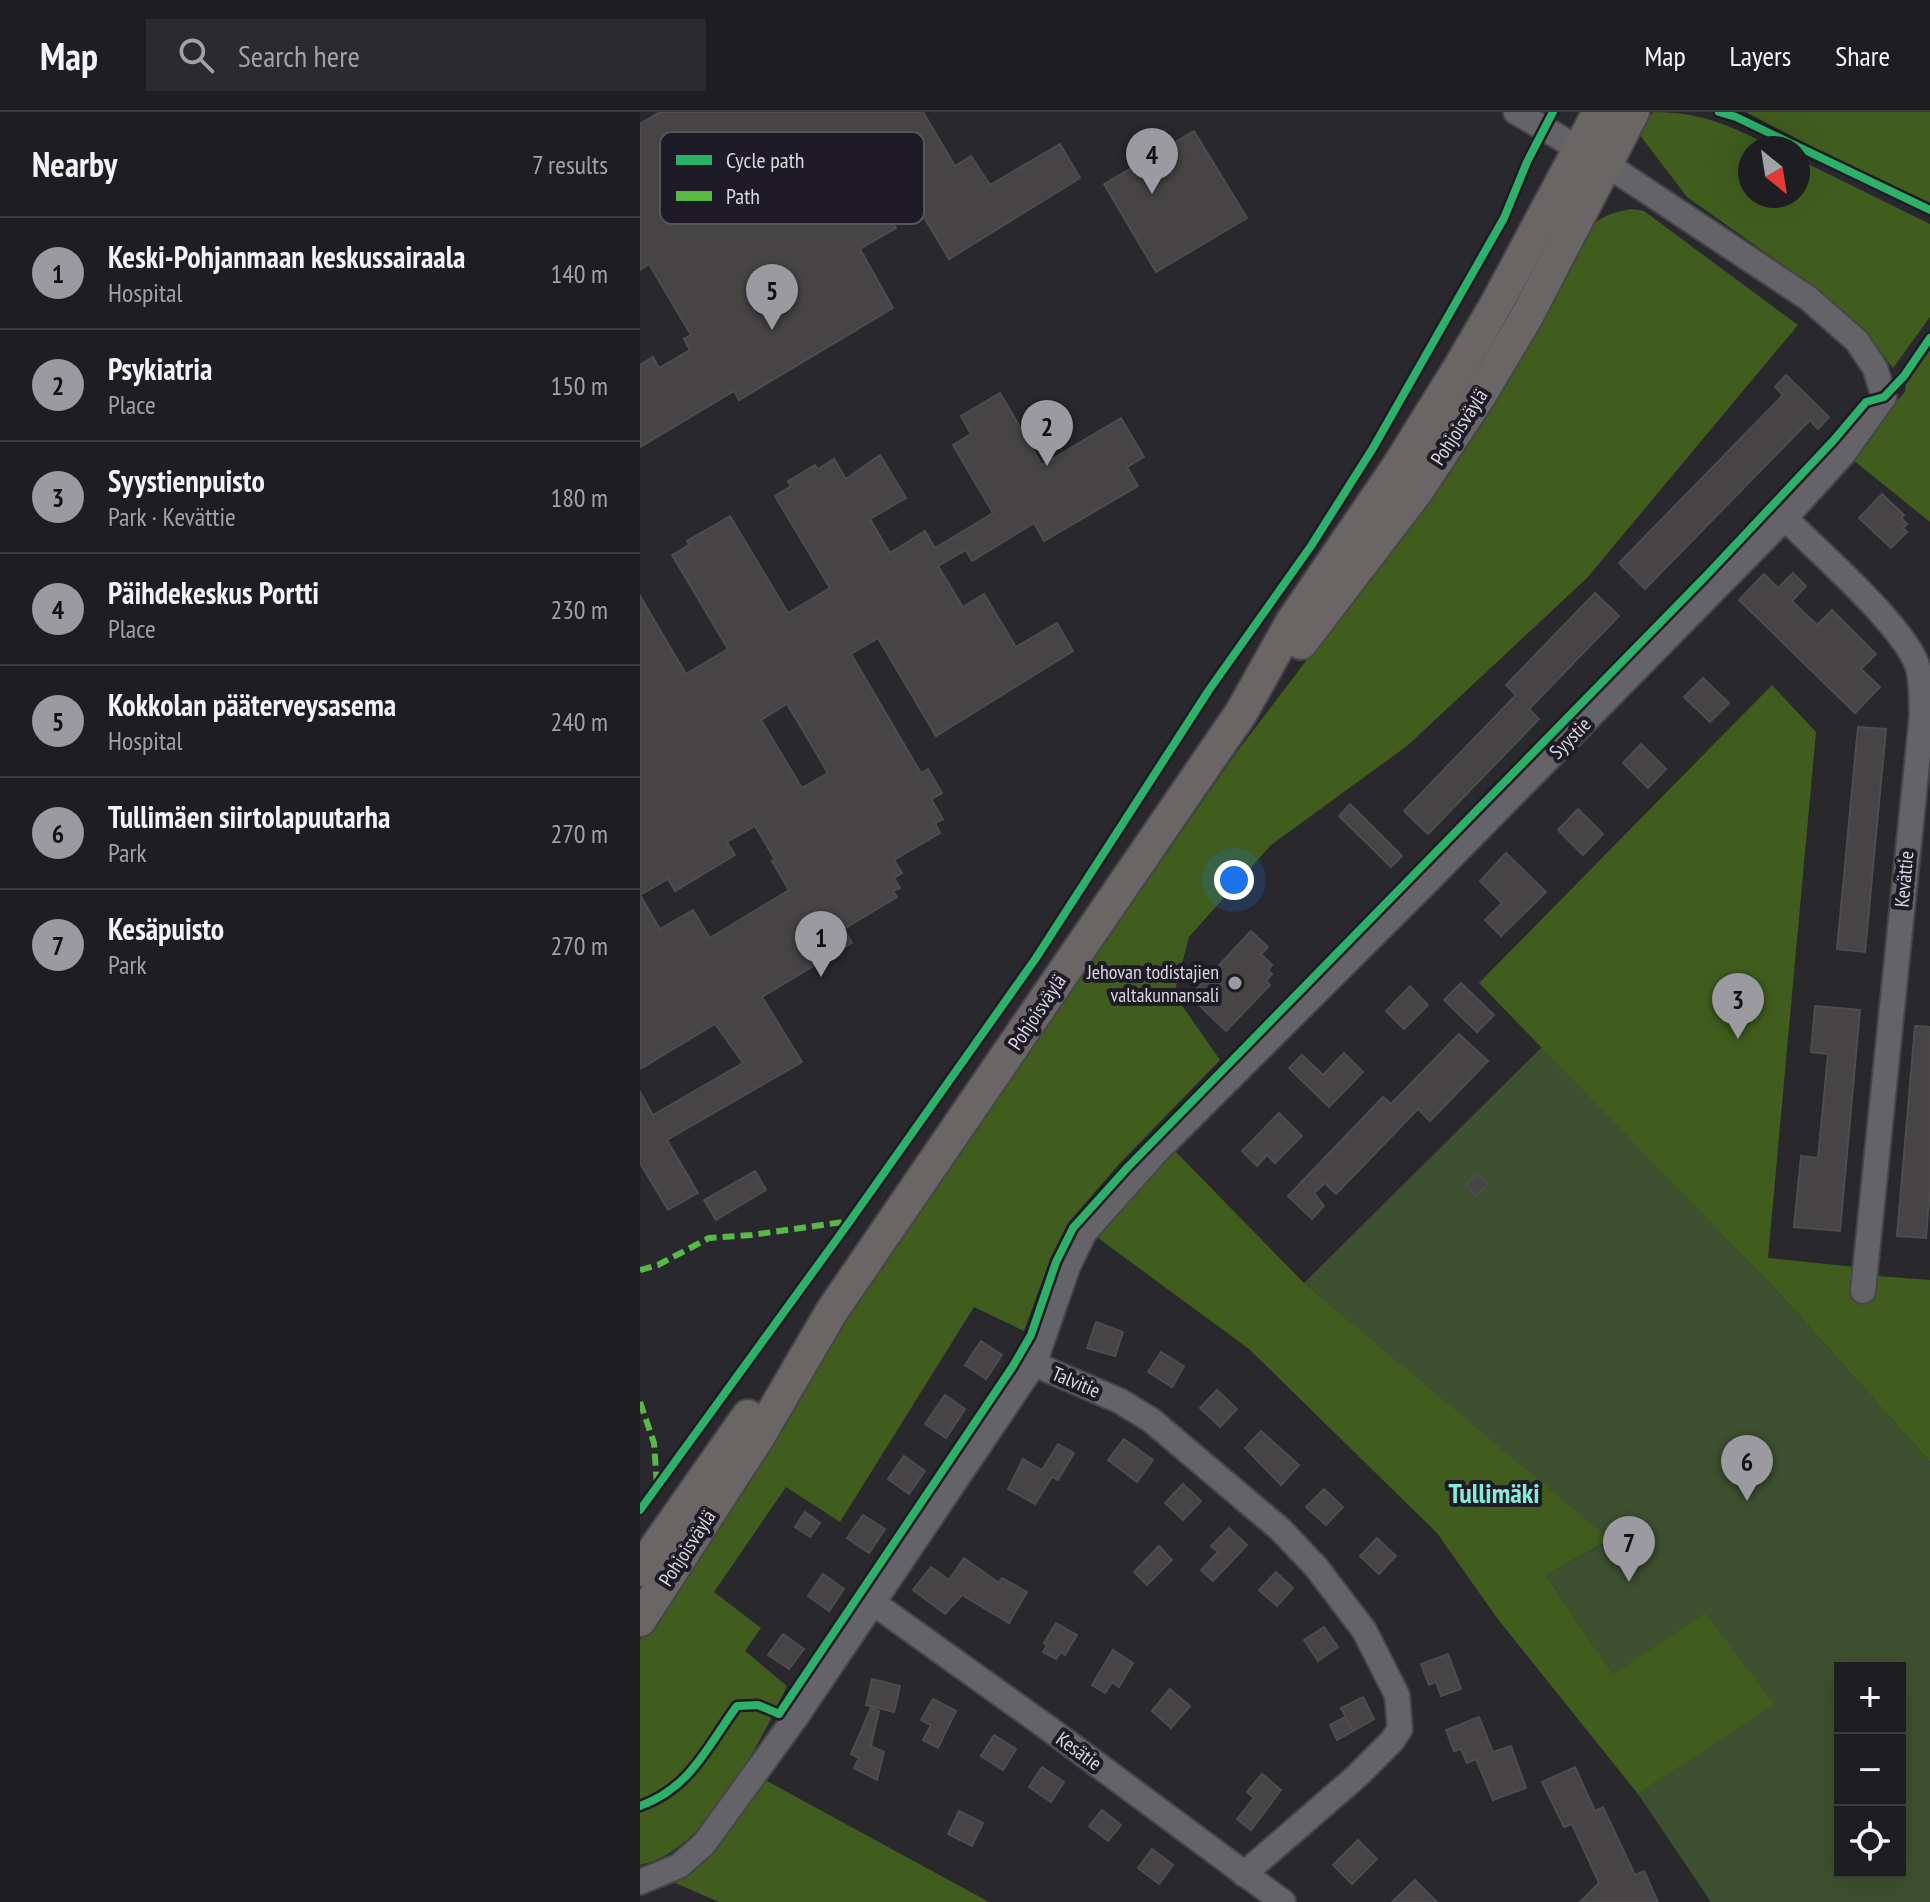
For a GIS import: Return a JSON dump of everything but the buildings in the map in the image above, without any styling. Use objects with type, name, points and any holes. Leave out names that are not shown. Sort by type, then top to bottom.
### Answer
[{"type":"main road","name":"Pohjoisväylä","points":[[1593,157],[1599,112]]},
{"type":"main road","name":"Pohjoisväylä","points":[[640,1620],[759,1436],[832,1311],[1241,713],[1292,622],[1399,465],[1593,157],[1633,112]]},
{"type":"main road","name":"Pohjoisväylä","points":[[640,1570],[742,1424],[832,1311]]},
{"type":"street","points":[[1516,112],[1593,157]]},
{"type":"street","name":"Syystie","points":[[1034,1364],[1068,1266],[1084,1233],[1116,1195],[1785,518],[1844,453],[1884,397],[1875,368],[1857,341],[1808,298],[1593,157]]},
{"type":"street","name":"Kevättie","points":[[1785,518],[1883,616],[1908,646],[1919,670],[1922,715],[1863,1291]]},
{"type":"street","name":"Talvitie","points":[[640,1882],[679,1866],[704,1844],[781,1738],[1034,1364],[1120,1401],[1151,1420],[1281,1530],[1316,1567],[1357,1620],[1397,1695],[1400,1729],[1386,1747],[1244,1874]]},
{"type":"street","name":"Kesätie","points":[[872,1602],[1283,1902]]},
{"type":"green space","points":[[1653,112],[1702,118],[1750,136],[1738,136],[1738,208],[1810,208],[1810,165],[1930,224],[1930,317],[1893,368],[1865,331],[1814,287],[1687,197],[1639,134]]},
{"type":"green space","points":[[1746,112],[1930,112],[1930,205],[1810,146],[1810,136],[1792,136]]},
{"type":"green space","points":[[1632,209],[1644,211],[1798,325],[1587,578],[1407,746],[1271,845],[1189,937],[1174,994],[1220,1060],[1120,1163],[1068,1223],[1050,1260],[1024,1331],[974,1307],[840,1522],[786,1487],[714,1592],[761,1628],[745,1651],[787,1686],[746,1764],[708,1818],[687,1840],[664,1856],[640,1865],[640,1640],[758,1463],[815,1362],[1236,753],[1338,619],[1587,230],[1608,215]]},
{"type":"green space","points":[[1930,350],[1930,522],[1853,460],[1879,421],[1905,392],[1906,384]]},
{"type":"green space","points":[[1772,685],[1816,732],[1768,1258],[1856,1267],[1877,1276],[1930,1280],[1930,1462],[1783,1297],[1479,983]]},
{"type":"green space","points":[[1542,1047],[1783,1297],[1930,1462],[1930,1902],[1711,1902],[1638,1794],[1773,1704],[1613,1674],[1546,1575],[1609,1541],[1304,1283]]},
{"type":"green space","points":[[1175,1151],[1304,1283],[1610,1540],[1546,1575],[1613,1674],[1705,1613],[1774,1704],[1638,1794],[1497,1618],[1437,1533],[1249,1349],[1094,1235]]},
{"type":"green space","points":[[765,1780],[989,1902],[719,1902],[673,1882],[723,1835]]},
{"type":"marked path","points":[[640,1270],[658,1265],[709,1238],[850,1221]]},
{"type":"marked path","points":[[640,1402],[654,1443],[657,1486]]},
{"type":"cycle path","points":[[640,1510],[1036,958],[1209,690],[1311,546],[1373,448],[1504,218],[1527,162],[1553,112]]},
{"type":"cycle path","points":[[1719,112],[1736,117],[1930,210]]},
{"type":"cycle path","points":[[640,1806],[658,1798],[685,1777],[737,1706],[758,1705],[779,1714],[1013,1366],[1031,1335],[1056,1262],[1073,1228],[1127,1168],[1705,577],[1866,402],[1884,397],[1904,376],[1930,338]]},
{"type":"place","name":"Päihdekeskus Portti","points":[[1152,194]]},
{"type":"place","name":"Kokkolan pääterveysasema","points":[[772,330]]},
{"type":"place","name":"Psykiatria","points":[[1047,466]]},
{"type":"place","name":"Keski-Pohjanmaan keskussairaala","points":[[821,977]]},
{"type":"place","name":"Jehovan todistajien valtakunnansali","points":[[1235,983]]},
{"type":"place","name":"Syystienpuisto","points":[[1738,1039]]},
{"type":"place","name":"Tullimäen siirtolapuutarha","points":[[1747,1501]]},
{"type":"place","name":"Kesäpuisto","points":[[1629,1582]]},
{"type":"district","name":"Tullimäki","points":[[1494,1492]]}]
